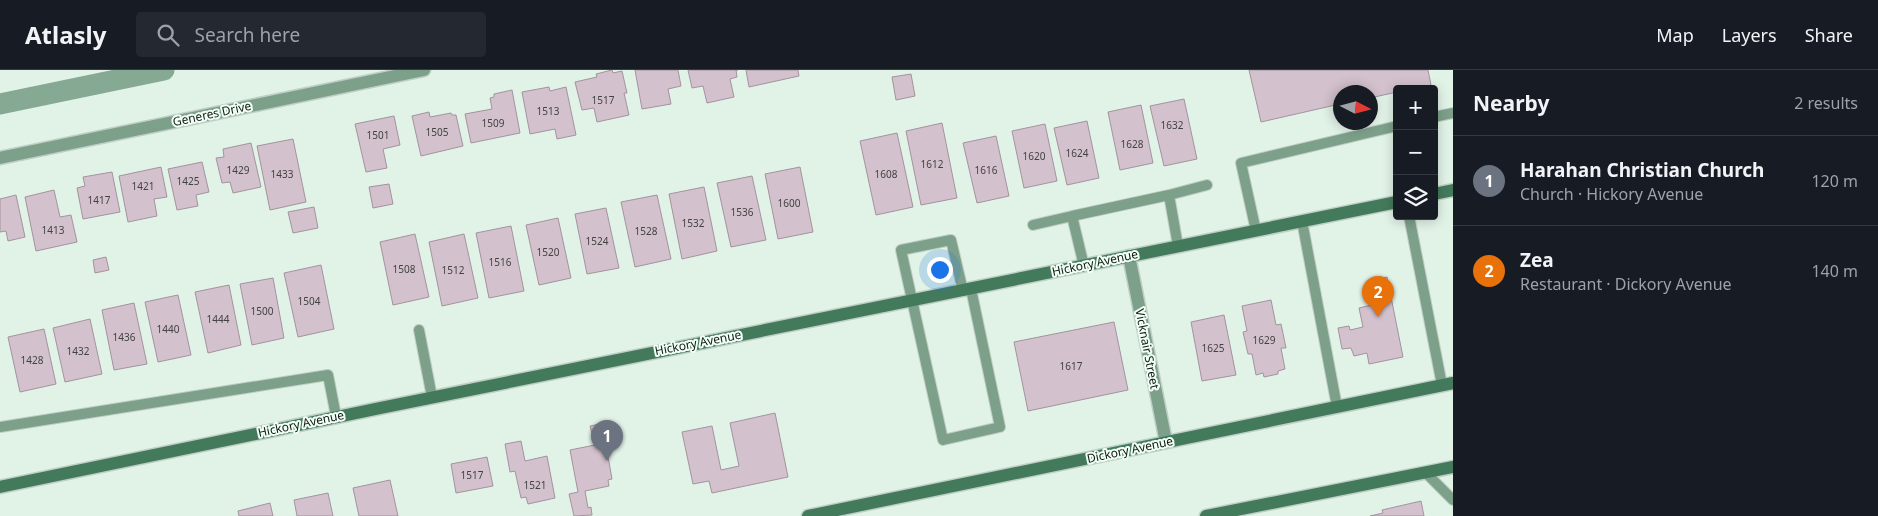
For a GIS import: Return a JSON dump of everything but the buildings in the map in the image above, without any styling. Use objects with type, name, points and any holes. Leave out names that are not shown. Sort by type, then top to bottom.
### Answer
[{"type":"main road","points":[[1438,193],[1453,190]]},
{"type":"main road","name":"Hickory Avenue","points":[[0,487],[336,416],[1393,203]]},
{"type":"main road","name":"Dickory Avenue","points":[[808,516],[1448,384]]},
{"type":"main road","points":[[1206,516],[1453,467]]},
{"type":"street","name":"Generes Drive","points":[[0,158],[424,70]]},
{"type":"street","name":"Vicknair Street","points":[[1129,256],[1166,442]]},
{"type":"lane","points":[[1438,116],[1453,113]]},
{"type":"lane","points":[[1256,231],[1241,163],[1393,127]]},
{"type":"lane","points":[[1033,225],[1207,185]]},
{"type":"lane","points":[[1169,195],[1178,246]]},
{"type":"lane","points":[[1072,216],[1084,266]]},
{"type":"lane","points":[[1410,220],[1448,384]]},
{"type":"lane","points":[[1302,221],[1337,407]]},
{"type":"lane","points":[[952,240],[967,290],[1000,426],[943,440],[901,250],[952,240]]},
{"type":"lane","points":[[419,330],[432,397]]},
{"type":"lane","points":[[0,427],[328,375],[336,416]]},
{"type":"lane","points":[[1425,472],[1453,500]]},
{"type":"waterway","points":[[0,104],[164,70]]},
{"type":"place","name":"Zea","points":[[1378,317]]},
{"type":"place","name":"Harahan Christian Church","points":[[607,461]]}]
